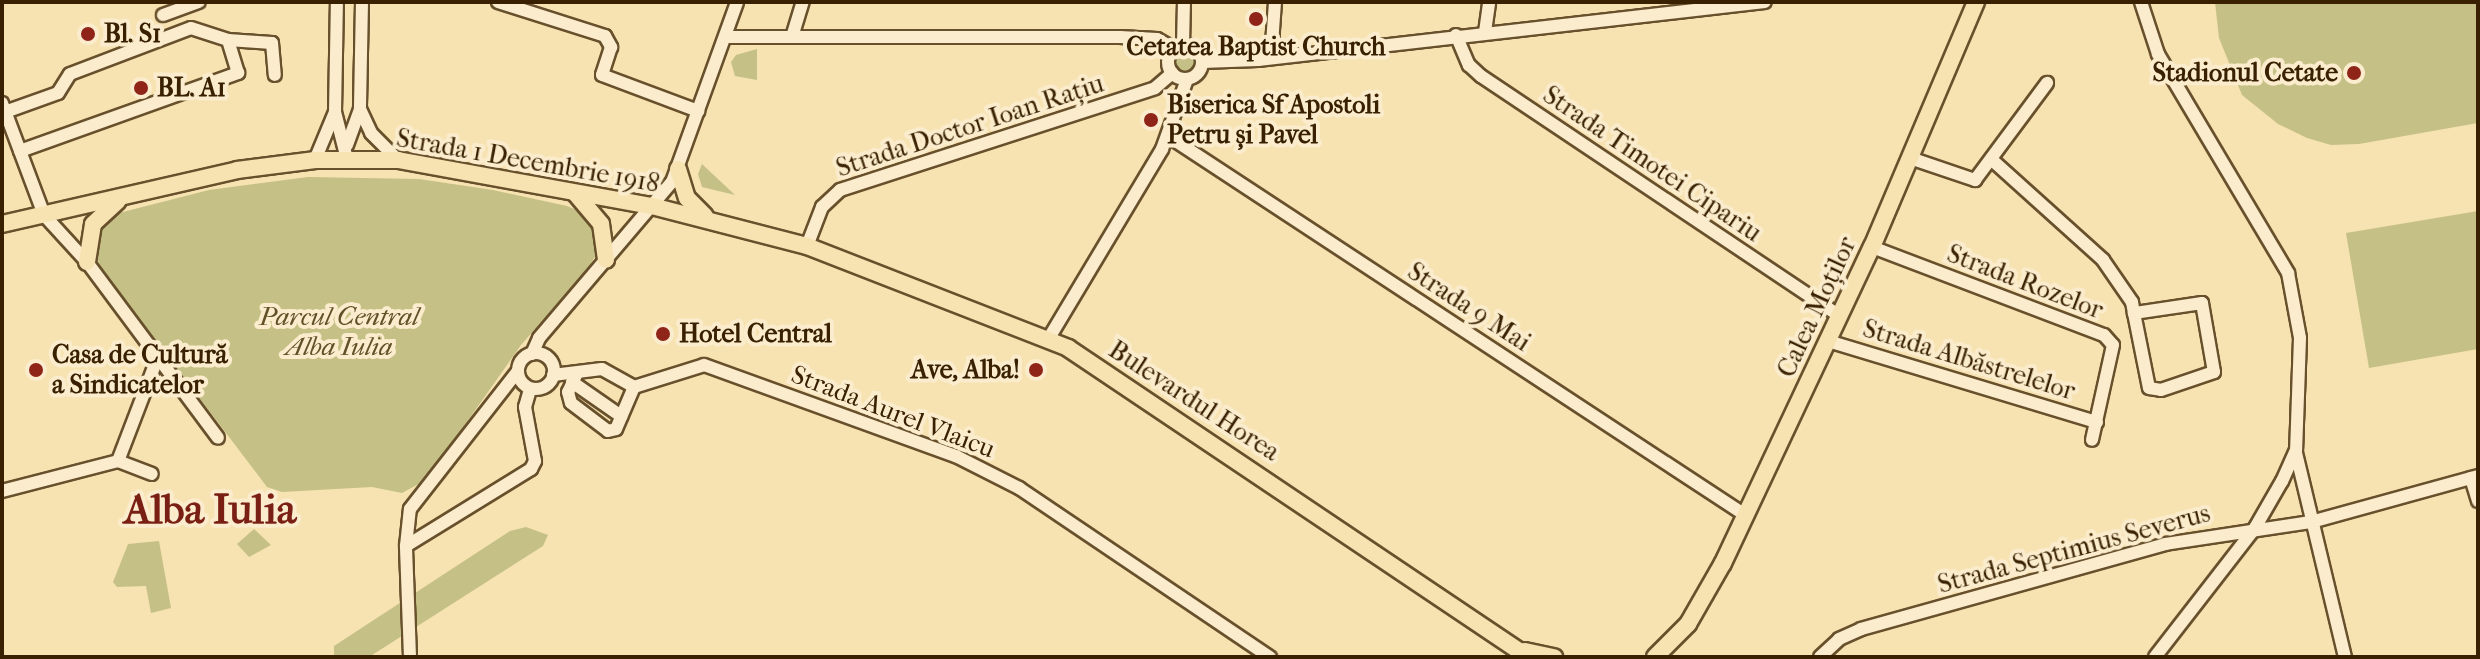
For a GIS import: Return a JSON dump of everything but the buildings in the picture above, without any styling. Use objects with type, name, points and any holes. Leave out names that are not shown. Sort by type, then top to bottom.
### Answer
[{"type":"main road","name":"Calea Moților","points":[[1674,657],[1872,247],[1976,2]]},
{"type":"main road","name":"Strada 1 Decembrie 1918","points":[[2,224],[237,170],[315,160],[347,152],[652,206],[807,246]]},
{"type":"main road","points":[[678,169],[687,198],[709,219]]},
{"type":"main road","points":[[576,194],[601,224],[606,260]]},
{"type":"main road","points":[[87,262],[93,224],[126,195]]},
{"type":"main road","name":"Bulevardul Horea","points":[[807,246],[1049,338],[1526,654]]},
{"type":"main road","name":"Calea Moților","points":[[1655,657],[1688,624]]},
{"type":"main road","points":[[1526,654],[1554,657]]},
{"type":"street","points":[[163,15],[199,2]]},
{"type":"street","points":[[337,2],[335,112],[347,152]]},
{"type":"street","points":[[347,152],[360,109],[362,2]]},
{"type":"street","points":[[498,2],[605,36],[611,47],[602,75],[698,111]]},
{"type":"street","points":[[410,657],[406,551],[409,515],[532,354],[539,338],[652,206],[678,169],[737,2]]},
{"type":"street","points":[[792,37],[803,2]]},
{"type":"street","points":[[1184,2],[1179,47],[1168,63],[1172,73],[1187,79],[1196,75],[1202,62]]},
{"type":"street","points":[[1271,58],[1275,2]]},
{"type":"street","points":[[1485,32],[1489,2]]},
{"type":"street","points":[[1202,62],[1271,58],[1765,2]]},
{"type":"street","points":[[2141,2],[2158,54],[2288,273],[2300,338],[2296,450],[2345,657]]},
{"type":"street","points":[[184,7],[191,28]]},
{"type":"street","points":[[218,438],[87,262],[44,215],[4,108],[58,93],[70,74],[191,28],[228,40],[272,43],[275,75]]},
{"type":"street","name":"Strada Timotei Cipariu","points":[[1456,35],[1469,65],[1481,76],[1840,316]]},
{"type":"street","points":[[725,37],[1120,37],[1157,39],[1179,47],[1194,47],[1202,62]]},
{"type":"street","points":[[20,151],[238,73],[228,40]]},
{"type":"street","name":"Strada Doctor Ioan Rațiu","points":[[807,246],[822,207],[840,190],[1155,88],[1172,73]]},
{"type":"street","points":[[1049,338],[1168,136],[1187,79]]},
{"type":"street","points":[[1910,158],[1973,181],[2047,83]]},
{"type":"street","points":[[360,109],[371,133],[398,160]]},
{"type":"street","points":[[315,160],[335,112]]},
{"type":"street","name":"Strada 9 Mai","points":[[1168,136],[1745,515]]},
{"type":"street","points":[[1991,159],[2103,260],[2134,313],[2149,388],[2161,390],[2214,372],[2202,303],[2134,313]]},
{"type":"street","name":"Strada Rozelor","points":[[1872,247],[2104,335],[2113,345],[2092,440]]},
{"type":"street","name":"Strada Albăstrelelor","points":[[1828,341],[2097,422]]},
{"type":"street","points":[[532,354],[548,358],[553,375]]},
{"type":"street","points":[[124,463],[158,357]]},
{"type":"street","name":"Strada Aurel Vlaicu","points":[[634,387],[704,365],[956,456],[1019,488],[1270,657]]},
{"type":"street","points":[[553,375],[575,377],[602,369],[634,387],[616,429],[608,431],[571,403],[575,377]]},
{"type":"street","points":[[406,551],[531,469],[532,445],[526,417],[530,389],[518,371]]},
{"type":"street","points":[[530,389],[545,387],[553,375]]},
{"type":"street","points":[[575,377],[621,416]]},
{"type":"street","points":[[2155,657],[2255,528],[2296,450]]},
{"type":"street","points":[[2,491],[124,463],[152,474]]},
{"type":"street","points":[[2474,477],[2478,501]]},
{"type":"street","name":"Strada Septimius Severus","points":[[1820,657],[1861,629],[2165,544],[2255,528],[2311,522],[2474,477]]},
{"type":"green space","name":"Stadionul Cetate","points":[[2215,2],[2478,2],[2478,123],[2359,144],[2331,145],[2307,138],[2278,124],[2242,95],[2219,38]]},
{"type":"green space","points":[[757,49],[757,80],[735,76],[731,62],[736,55]]},
{"type":"green space","points":[[1181,51],[1189,51],[1196,62],[1189,73],[1181,73],[1174,66],[1174,58]]},
{"type":"green space","points":[[702,164],[735,195],[702,187],[698,174]]},
{"type":"green space","name":"Parcul Central Alba Iulia","points":[[308,177],[419,179],[493,190],[567,206],[584,213],[594,225],[598,251],[589,267],[521,345],[426,480],[402,493],[372,487],[282,492],[267,487],[100,267],[94,249],[96,231],[115,214],[209,190]]},
{"type":"green space","points":[[2478,211],[2478,349],[2369,368],[2346,233]]},
{"type":"green space","points":[[526,527],[548,535],[543,546],[369,657],[334,657],[334,646],[510,531]]},
{"type":"green space","points":[[254,529],[271,545],[249,557],[237,544]]},
{"type":"green space","points":[[159,541],[171,608],[151,613],[146,586],[117,587],[113,582],[128,544]]},
{"type":"place","name":"Cetatea Baptist Church","points":[[1256,19]]},
{"type":"place","name":"Bl. S1","points":[[88,34]]},
{"type":"place","name":"Stadionul Cetate","points":[[2354,73]]},
{"type":"place","name":"BL. A1","points":[[141,88]]},
{"type":"place","name":"Biserica Sf Apostoli Petru și Pavel","points":[[1151,120]]},
{"type":"place","name":"Hotel Central","points":[[663,334]]},
{"type":"place","name":"Casa de Cultură a Sindicatelor","points":[[36,370]]},
{"type":"place","name":"Ave, Alba!","points":[[1036,370]]},
{"type":"district","name":"Alba Iulia","points":[[210,510]]}]
